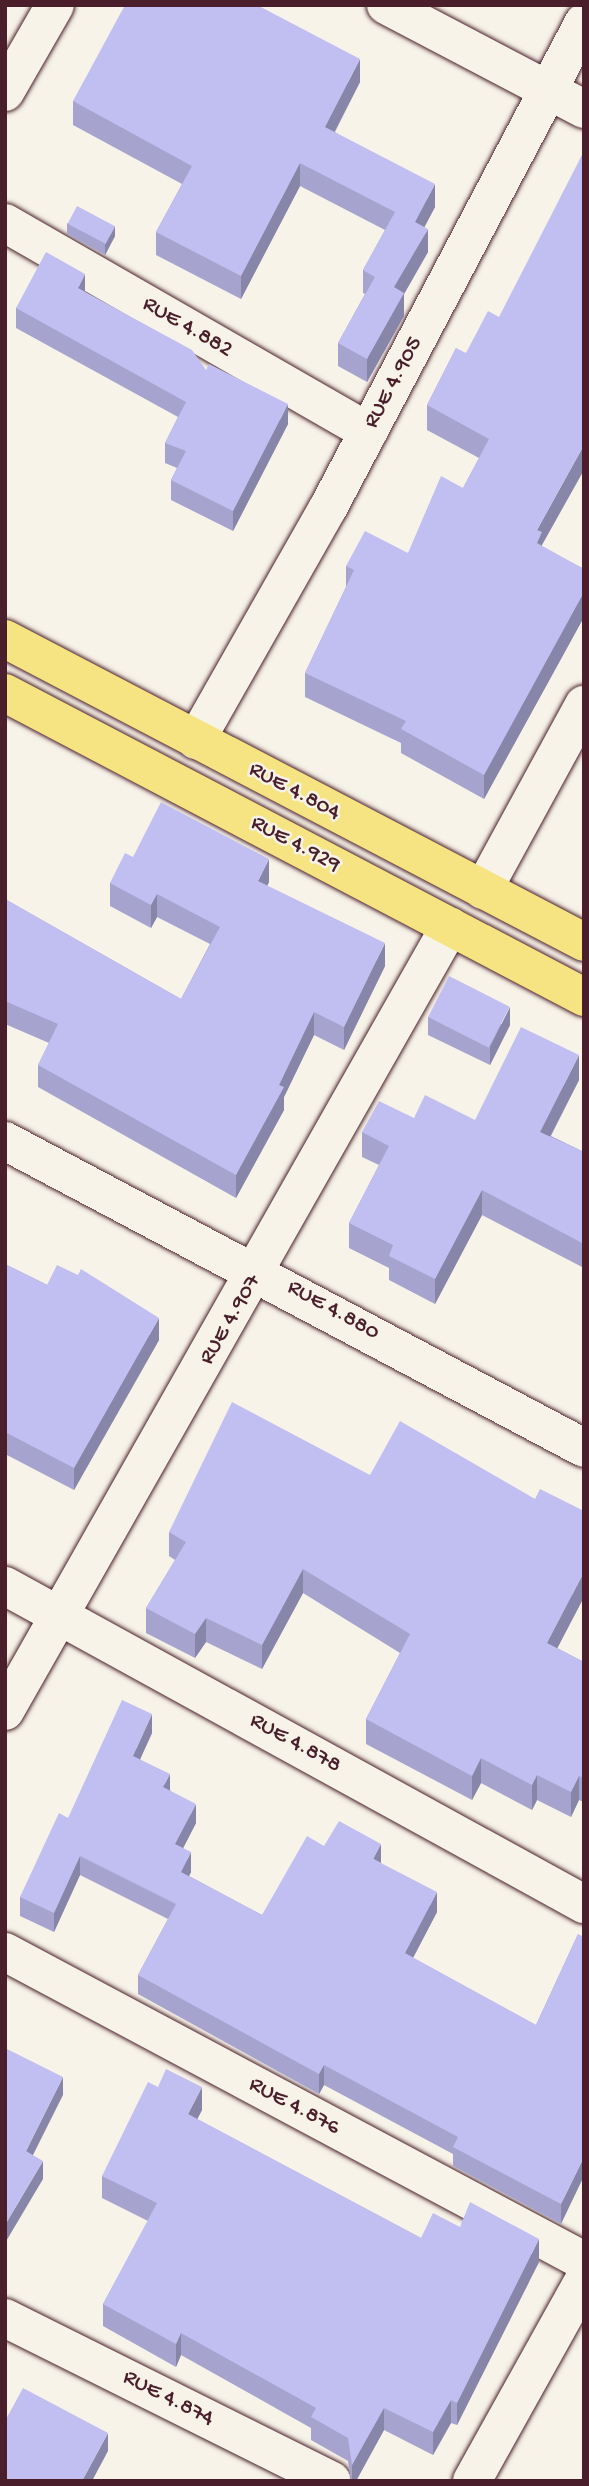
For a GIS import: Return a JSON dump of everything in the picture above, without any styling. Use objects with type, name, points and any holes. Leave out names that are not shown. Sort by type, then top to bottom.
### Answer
[{"type":"main road","name":"RUE 4.804","points":[[5,639],[584,943]]},
{"type":"main road","name":"RUE 4.929","points":[[5,693],[584,997]]},
{"type":"street","points":[[5,92],[55,5]]},
{"type":"street","points":[[386,5],[584,109]]},
{"type":"street","name":"RUE 4.905","points":[[195,740],[368,432],[584,22]]},
{"type":"street","name":"RUE 4.882","points":[[5,223],[368,432]]},
{"type":"street","points":[[483,890],[584,705]]},
{"type":"street","name":"RUE 4.907","points":[[5,1711],[59,1613],[260,1271],[450,926]]},
{"type":"street","name":"RUE 4.880","points":[[5,1141],[260,1271],[584,1448]]},
{"type":"street","name":"RUE 4.878","points":[[5,1586],[59,1613],[584,1904]]},
{"type":"street","name":"RUE 4.876","points":[[5,1952],[584,2261]]},
{"type":"street","points":[[472,2481],[584,2280]]},
{"type":"street","name":"RUE 4.874","points":[[5,2318],[332,2481]]},
{"type":"building","points":[[125,5],[257,5],[360,59],[325,127],[435,184],[415,222],[428,229],[394,287],[404,293],[367,359],[338,343],[375,277],[363,270],[395,212],[300,163],[241,276],[156,232],[192,166],[73,101]]},
{"type":"building","points":[[584,151],[584,445],[537,530],[542,532],[537,543],[584,569],[584,592],[484,775],[401,729],[406,721],[305,673],[354,570],[346,566],[365,531],[408,553],[441,476],[463,488],[489,439],[427,405],[456,348],[466,353],[488,311],[499,317]]},
{"type":"building","points":[[77,206],[115,226],[106,244],[68,224]]},
{"type":"building","points":[[46,252],[85,274],[78,288],[192,350],[206,370],[209,364],[288,404],[233,511],[171,480],[186,451],[165,443],[186,402],[16,308]]},
{"type":"building","points":[[161,802],[269,859],[258,881],[385,943],[344,1027],[314,1012],[279,1085],[284,1087],[236,1175],[38,1065],[58,1024],[5,1001],[5,899],[181,999],[220,927],[157,894],[151,905],[110,883],[125,853],[133,857]]},
{"type":"building","points":[[449,976],[510,1007],[489,1048],[428,1017]]},
{"type":"building","points":[[521,1027],[579,1055],[540,1132],[584,1152],[584,1244],[482,1190],[435,1279],[389,1256],[393,1245],[349,1223],[389,1146],[362,1132],[379,1101],[414,1118],[425,1095],[475,1120]]},
{"type":"building","points":[[5,1264],[47,1285],[57,1265],[78,1275],[81,1269],[159,1318],[74,1468],[5,1432]]},
{"type":"building","points":[[232,1402],[370,1475],[400,1421],[535,1499],[540,1489],[584,1511],[584,1572],[547,1643],[584,1662],[584,1778],[579,1776],[571,1792],[537,1775],[532,1785],[481,1758],[472,1776],[366,1719],[410,1634],[303,1569],[262,1645],[206,1618],[195,1634],[146,1608],[186,1542],[169,1532]]},
{"type":"building","points":[[122,1700],[152,1714],[133,1756],[170,1774],[163,1787],[196,1804],[175,1844],[191,1852],[181,1872],[262,1915],[307,1836],[324,1846],[339,1821],[381,1844],[373,1859],[437,1892],[405,1953],[536,2025],[578,1934],[584,1937],[584,2157],[561,2204],[453,2147],[458,2137],[324,2065],[319,2074],[138,1975],[176,1904],[80,1856],[54,1913],[20,1897],[59,1813],[68,1818]]},
{"type":"building","points":[[5,2048],[63,2077],[26,2151],[43,2161],[5,2225]]},
{"type":"building","points":[[166,2069],[202,2087],[188,2114],[421,2238],[433,2213],[460,2227],[470,2202],[539,2239],[457,2403],[451,2400],[433,2432],[384,2408],[352,2465],[348,2438],[311,2417],[316,2408],[181,2333],[176,2344],[103,2304],[157,2203],[102,2176],[148,2082],[158,2087]]},
{"type":"building","points":[[23,2388],[108,2433],[82,2481],[5,2481],[5,2421]]}]
